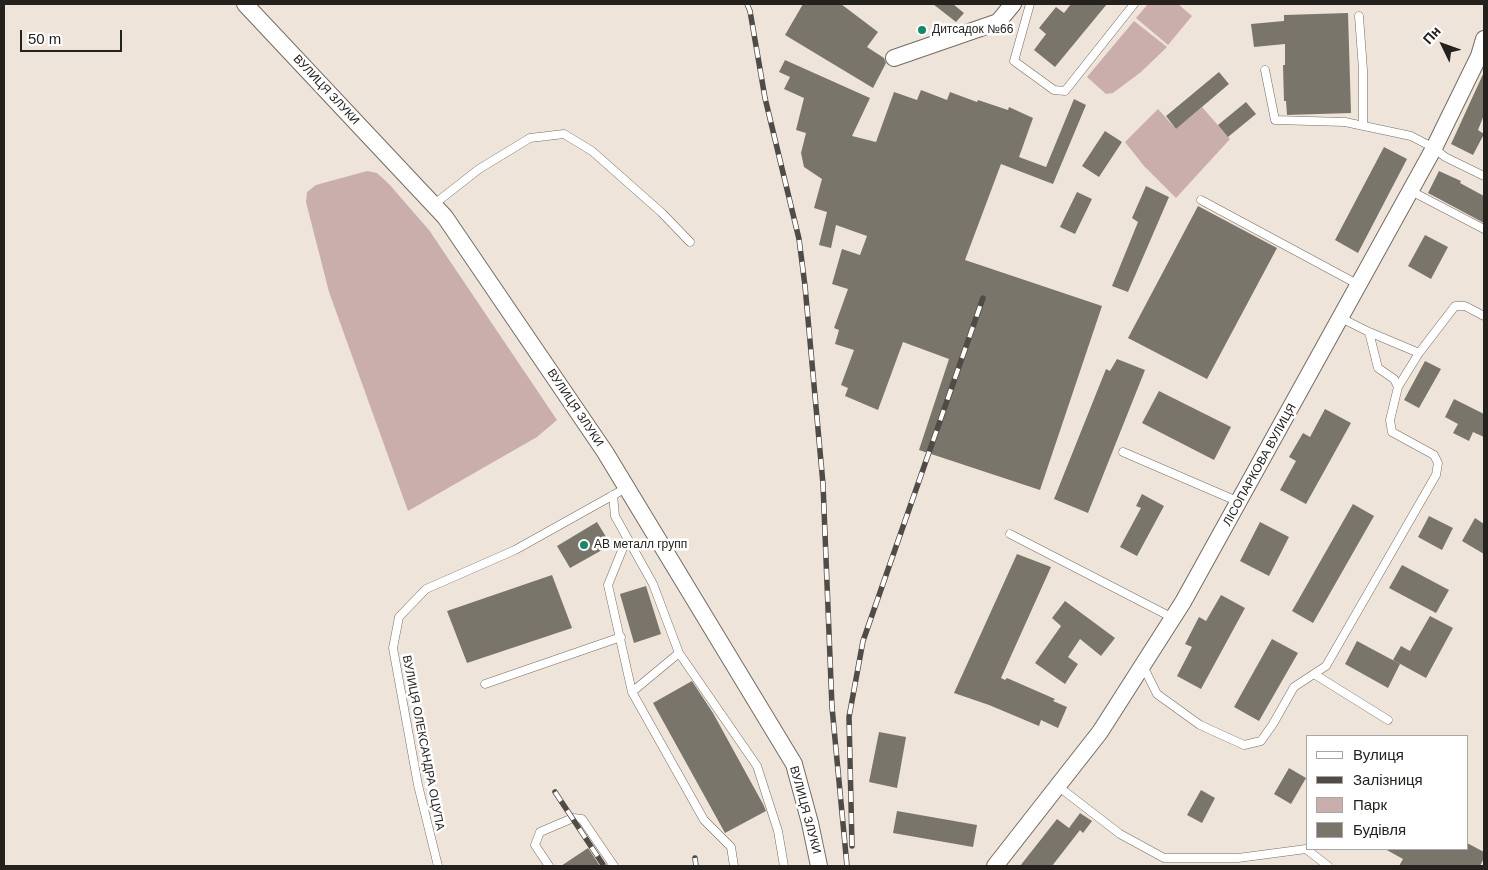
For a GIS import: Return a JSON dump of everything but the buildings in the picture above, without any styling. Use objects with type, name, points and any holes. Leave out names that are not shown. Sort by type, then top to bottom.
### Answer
[{"type":"street","name":"ВУЛИЦЯ ЗЛУКИ","points":[[245,4],[445,217],[599,444],[619,492],[794,764],[819,866]]},
{"type":"street","points":[[894,58],[998,22],[1013,4]]},
{"type":"street","name":"ЛІСОПАРКОВА ВУЛИЦЯ","points":[[995,866],[1059,787],[1100,732],[1173,618],[1434,148],[1479,56],[1484,39]]},
{"type":"lane","points":[[1030,4],[1014,61],[1054,90],[1064,91],[1134,4]]},
{"type":"lane","points":[[1359,16],[1364,70],[1363,126]]},
{"type":"lane","points":[[1265,70],[1275,120],[1345,122],[1412,136],[1434,148],[1445,157],[1484,176]]},
{"type":"lane","points":[[433,205],[479,170],[530,138],[564,134],[592,151],[690,242]]},
{"type":"lane","points":[[1410,191],[1484,229]]},
{"type":"lane","points":[[1201,200],[1359,285]]},
{"type":"lane","points":[[1143,666],[1157,694],[1200,725],[1244,745],[1261,741],[1294,687],[1326,666],[1436,475],[1438,463],[1434,456],[1392,432],[1390,420],[1398,387],[1419,353],[1455,306],[1465,306],[1484,316]]},
{"type":"lane","points":[[1341,318],[1419,353]]},
{"type":"lane","points":[[1369,332],[1378,368],[1394,379],[1398,387]]},
{"type":"lane","points":[[1123,452],[1239,502]]},
{"type":"lane","points":[[619,492],[615,516],[653,584],[679,653],[757,766],[778,832],[784,866]]},
{"type":"lane","name":"ВУЛИЦЯ ОЛЕКСАНДРА ОЦУПА","points":[[438,866],[418,785],[393,648],[399,617],[426,589],[515,550],[619,492]]},
{"type":"lane","points":[[1010,534],[1173,618]]},
{"type":"lane","points":[[627,538],[608,585],[632,692],[704,820],[731,847],[734,866]]},
{"type":"lane","points":[[486,684],[621,637]]},
{"type":"lane","points":[[632,692],[679,653]]},
{"type":"lane","points":[[1314,674],[1388,720]]},
{"type":"lane","points":[[1059,787],[1120,834],[1164,858],[1238,858],[1306,849]]},
{"type":"lane","points":[[549,866],[535,845],[540,832],[573,818],[582,819],[614,866]]},
{"type":"lane","points":[[1308,850],[1328,866]]},
{"type":"green space","points":[[1148,4],[1178,4],[1192,16],[1168,45],[1136,18]]},
{"type":"green space","points":[[1134,21],[1167,47],[1141,72],[1113,93],[1106,94],[1087,77]]},
{"type":"green space","points":[[1202,107],[1230,139],[1176,198],[1144,166],[1125,142],[1158,109],[1176,129]]},
{"type":"green space","points":[[367,171],[377,173],[389,184],[429,230],[557,420],[537,437],[408,511],[329,292],[306,202],[307,192],[316,185]]},
{"type":"railway","points":[[747,4],[750,11],[765,98],[799,239],[805,286],[823,484],[832,707],[847,866]]},
{"type":"railway","points":[[852,846],[849,717],[863,641],[983,298]]},
{"type":"railway","points":[[555,792],[604,866]]},
{"type":"railway","points":[[695,858],[696,866]]},
{"type":"place","name":"Дитсадок №66","points":[[922,30]]},
{"type":"place","name":"АВ металл групп","points":[[584,545]]}]
